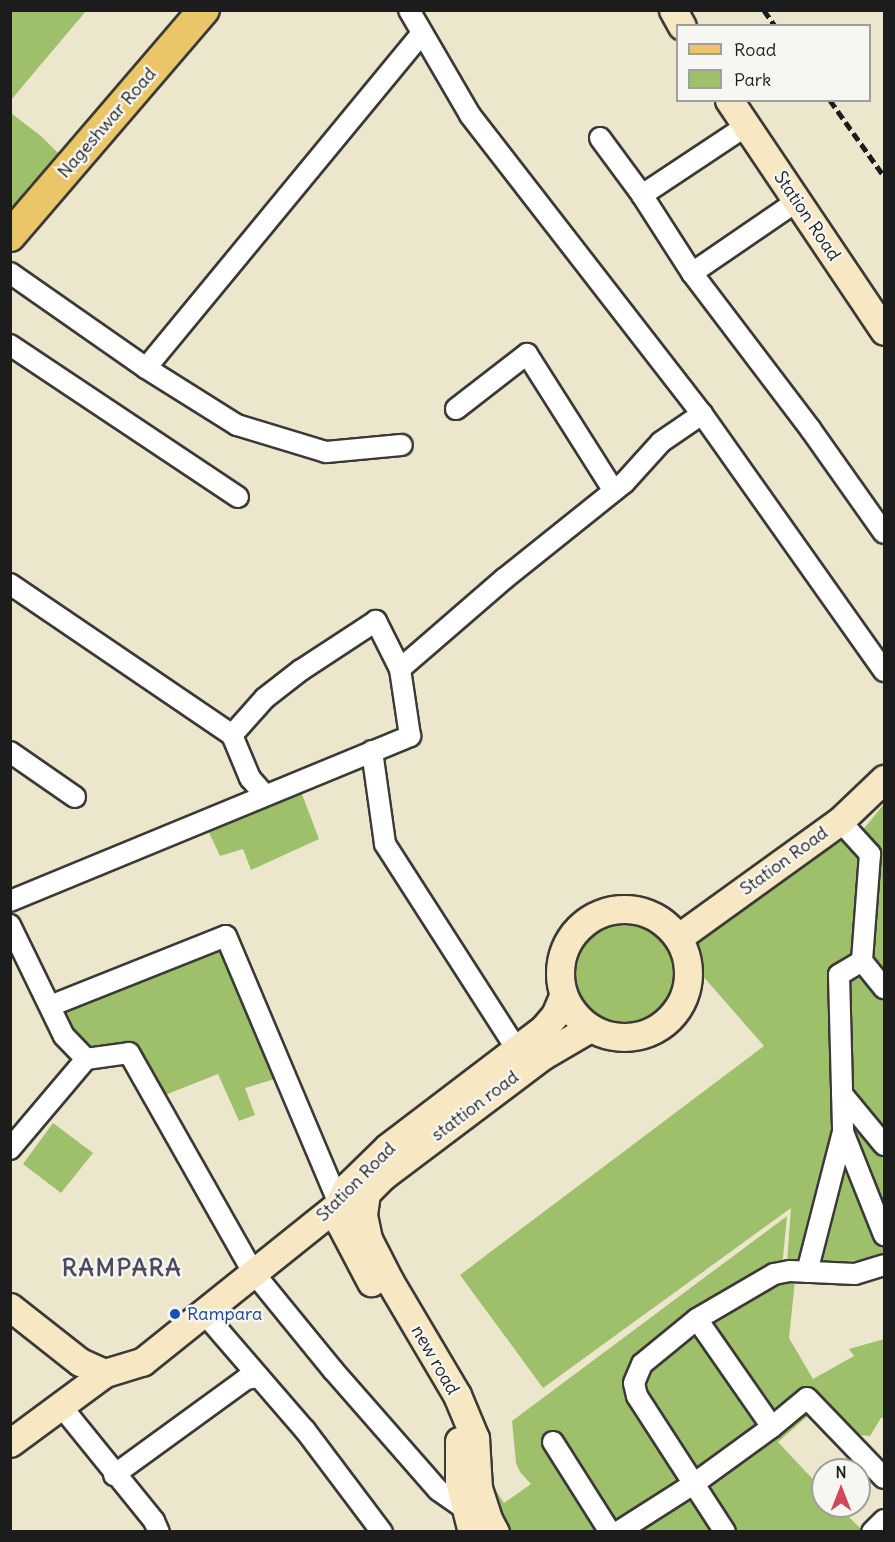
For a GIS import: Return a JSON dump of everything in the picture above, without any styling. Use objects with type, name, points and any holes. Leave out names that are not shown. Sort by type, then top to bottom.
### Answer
[{"type":"main road","name":"Nageshwar Road","points":[[10,236],[204,10]]},
{"type":"main road","points":[[673,10],[681,24]]},
{"type":"main road","name":"Station Road","points":[[730,102],[885,331]]},
{"type":"main road","name":"Station Road","points":[[679,938],[840,821],[885,779]]},
{"type":"main road","points":[[625,908],[646,912],[664,922],[679,938],[687,957],[689,979],[683,1000],[671,1018],[653,1031],[632,1038],[610,1036],[590,1029],[563,996],[559,975],[562,955],[571,936],[585,921],[604,911],[625,908]]},
{"type":"main road","name":"Station Road","points":[[253,1272],[339,1204],[348,1187],[388,1147],[517,1050],[555,1016],[563,996]]},
{"type":"main road","name":"stattion road","points":[[366,1193],[383,1176],[542,1056],[590,1029]]},
{"type":"main road","points":[[339,1204],[366,1193]]},
{"type":"main road","name":"new road","points":[[366,1193],[363,1215],[368,1239],[388,1280],[457,1395],[475,1438],[478,1488],[473,1514]]},
{"type":"main road","points":[[339,1204],[352,1203],[359,1211],[368,1239]]},
{"type":"main road","name":"new road","points":[[339,1204],[340,1223],[349,1245],[441,1398],[458,1435],[459,1481],[473,1514],[495,1532]]},
{"type":"main road","points":[[10,1443],[105,1373],[142,1362],[253,1272]]},
{"type":"main road","points":[[10,1306],[80,1362],[105,1373]]},
{"type":"street","points":[[409,10],[470,115],[702,414],[885,671]]},
{"type":"street","points":[[146,368],[422,33]]},
{"type":"street","points":[[642,195],[746,126]]},
{"type":"street","points":[[600,138],[642,195],[692,273],[811,429],[885,533]]},
{"type":"street","points":[[692,273],[797,201]]},
{"type":"street","points":[[10,273],[146,368],[237,425],[326,452],[402,444]]},
{"type":"street","points":[[10,345],[238,497]]},
{"type":"street","points":[[456,410],[526,354],[614,491]]},
{"type":"street","points":[[400,669],[504,579],[614,491],[661,442],[702,414]]},
{"type":"street","points":[[10,584],[232,735],[250,778],[264,794]]},
{"type":"street","points":[[10,901],[264,794],[410,736],[400,669],[376,621],[301,670],[265,698],[232,735]]},
{"type":"street","points":[[372,751],[385,844],[517,1050]]},
{"type":"street","points":[[10,752],[75,797]]},
{"type":"street","points":[[840,821],[870,854],[862,961],[885,988]]},
{"type":"street","points":[[10,925],[64,1036],[86,1059]]},
{"type":"street","points":[[50,1006],[226,936],[339,1204]]},
{"type":"street","points":[[807,1272],[843,1132],[839,975],[862,961]]},
{"type":"street","points":[[10,1149],[86,1059],[129,1053],[253,1272],[333,1370],[438,1490],[473,1514]]},
{"type":"street","points":[[842,1094],[885,1145]]},
{"type":"street","points":[[843,1132],[885,1235]]},
{"type":"street","points":[[725,1532],[637,1396],[634,1383],[642,1364],[697,1320],[774,1274],[790,1271],[855,1274],[885,1265]]},
{"type":"street","points":[[697,1320],[772,1427]]},
{"type":"street","points":[[186,1326],[259,1377],[305,1430],[382,1532]]},
{"type":"street","points":[[114,1475],[246,1379],[259,1377]]},
{"type":"street","points":[[618,1532],[695,1483],[772,1427],[807,1398],[885,1478]]},
{"type":"street","points":[[61,1406],[114,1475],[154,1521],[159,1532]]},
{"type":"street","points":[[553,1442],[610,1532]]},
{"type":"street","points":[[872,1532],[885,1520]]},
{"type":"green space","points":[[10,11],[86,11],[11,100]]},
{"type":"green space","points":[[11,113],[42,137],[71,166],[11,236]]},
{"type":"green space","points":[[297,781],[319,839],[251,870],[243,849],[220,856],[203,820]]},
{"type":"green space","points":[[884,804],[884,1260],[787,1262],[791,1208],[543,1388],[460,1275],[764,1046],[687,958],[679,937],[840,821],[856,838]]},
{"type":"green space","points":[[625,920],[645,924],[662,935],[673,952],[677,972],[673,992],[662,1009],[645,1020],[625,1024],[605,1020],[588,1009],[577,992],[573,972],[577,952],[588,935],[605,924]]},
{"type":"green space","points":[[226,936],[285,1076],[245,1088],[255,1115],[239,1121],[218,1074],[155,1099],[129,1053],[86,1059],[50,1006]]},
{"type":"green space","points":[[53,1123],[93,1153],[61,1193],[23,1164]]},
{"type":"green space","points":[[787,1216],[782,1268],[796,1271],[789,1338],[813,1379],[854,1356],[849,1349],[884,1339],[884,1418],[881,1418],[870,1436],[858,1435],[826,1400],[778,1442],[811,1477],[811,1518],[850,1518],[863,1531],[497,1531],[478,1488],[495,1489],[504,1503],[531,1484],[520,1472],[516,1463],[512,1421]]},
{"type":"railway","points":[[764,10],[774,24]]},
{"type":"railway","points":[[831,102],[884,176]]},
{"type":"place","name":"Rampara","points":[[175,1314]]},
{"type":"district","name":"RAMPARA","points":[[122,1268]]}]
